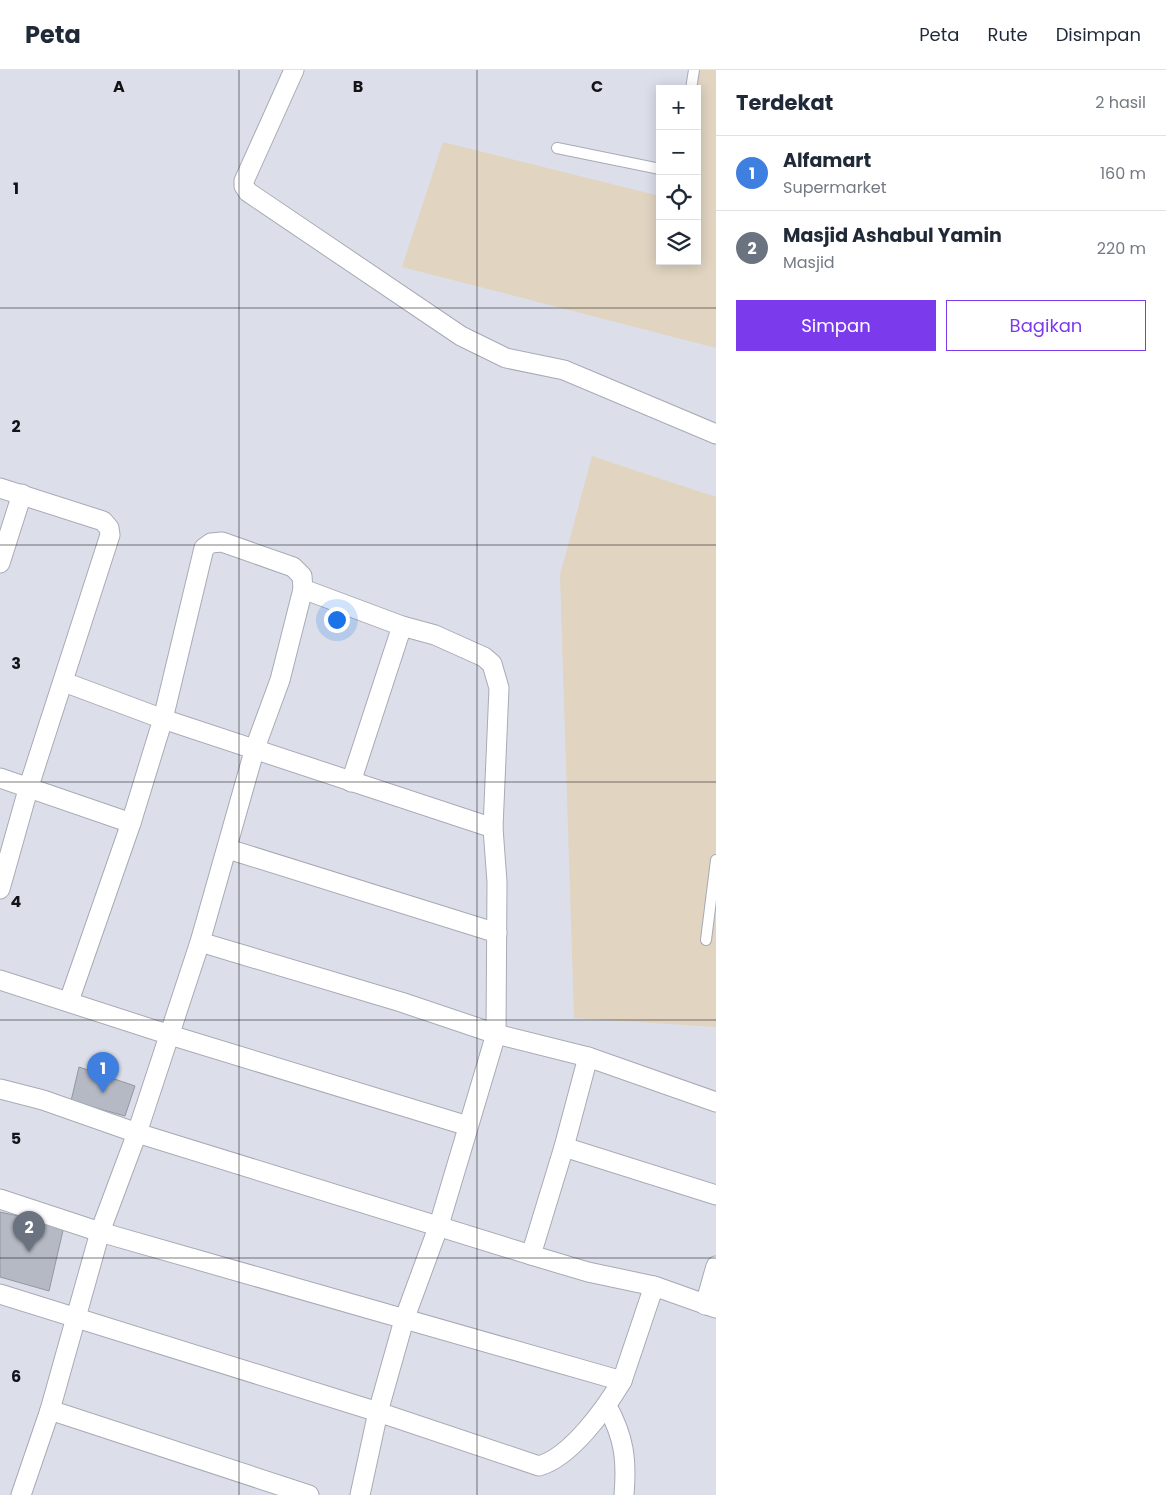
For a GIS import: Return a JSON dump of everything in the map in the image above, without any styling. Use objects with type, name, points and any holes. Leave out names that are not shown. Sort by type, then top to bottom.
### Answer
[{"type":"street","points":[[294,70],[244,181],[248,192],[460,336],[506,358],[564,370],[716,434]]},
{"type":"street","points":[[0,488],[103,521],[110,528],[110,535],[64,682],[29,786],[0,889]]},
{"type":"street","points":[[0,563],[22,494]]},
{"type":"street","points":[[21,1495],[50,1410],[100,1232],[137,1134],[170,1035],[228,849],[255,748],[280,680],[303,589],[302,576],[293,567],[222,542],[211,543],[204,548],[163,719],[130,823],[69,1001]]},
{"type":"street","points":[[303,589],[402,626],[435,635],[484,657],[492,664],[499,688],[493,828],[497,933],[496,1034],[439,1225],[404,1320],[378,1412],[360,1495]]},
{"type":"street","points":[[350,782],[402,626]]},
{"type":"street","points":[[64,682],[163,719],[493,828]]},
{"type":"street","points":[[0,778],[29,786],[130,823]]},
{"type":"street","points":[[228,849],[497,933]]},
{"type":"street","points":[[200,942],[401,1002],[496,1034],[588,1057],[716,1102]]},
{"type":"street","points":[[0,980],[170,1035],[468,1126]]},
{"type":"street","points":[[531,1255],[564,1147],[588,1057]]},
{"type":"street","points":[[0,1089],[44,1100],[137,1134],[439,1225],[531,1255],[588,1272],[654,1286],[711,1306],[716,1266]]},
{"type":"street","points":[[564,1147],[716,1195]]},
{"type":"street","points":[[0,1198],[100,1232],[622,1381]]},
{"type":"street","points":[[0,1294],[378,1412],[539,1466],[551,1463],[563,1453],[608,1406],[622,1381],[654,1286]]},
{"type":"street","points":[[608,1406],[619,1428],[625,1453],[624,1495]]},
{"type":"street","points":[[50,1410],[309,1495]]},
{"type":"lane","points":[[692,85],[694,70]]},
{"type":"lane","points":[[557,148],[656,168]]},
{"type":"lane","points":[[706,940],[716,860]]},
{"type":"shaded area","points":[[689,70],[716,70],[716,348],[402,267],[443,142],[656,195],[656,265],[701,265],[701,85],[687,85]]},
{"type":"shaded area","points":[[592,456],[716,497],[716,1027],[574,1018],[560,575]]},
{"type":"building","points":[[79,1067],[135,1086],[125,1116],[71,1101]]},
{"type":"building","points":[[0,1212],[64,1226],[49,1291],[0,1277]]},
{"type":"place","name":"Alfamart","points":[[103,1093]]},
{"type":"place","name":"Masjid Ashabul Yamin","points":[[29,1252]]}]
